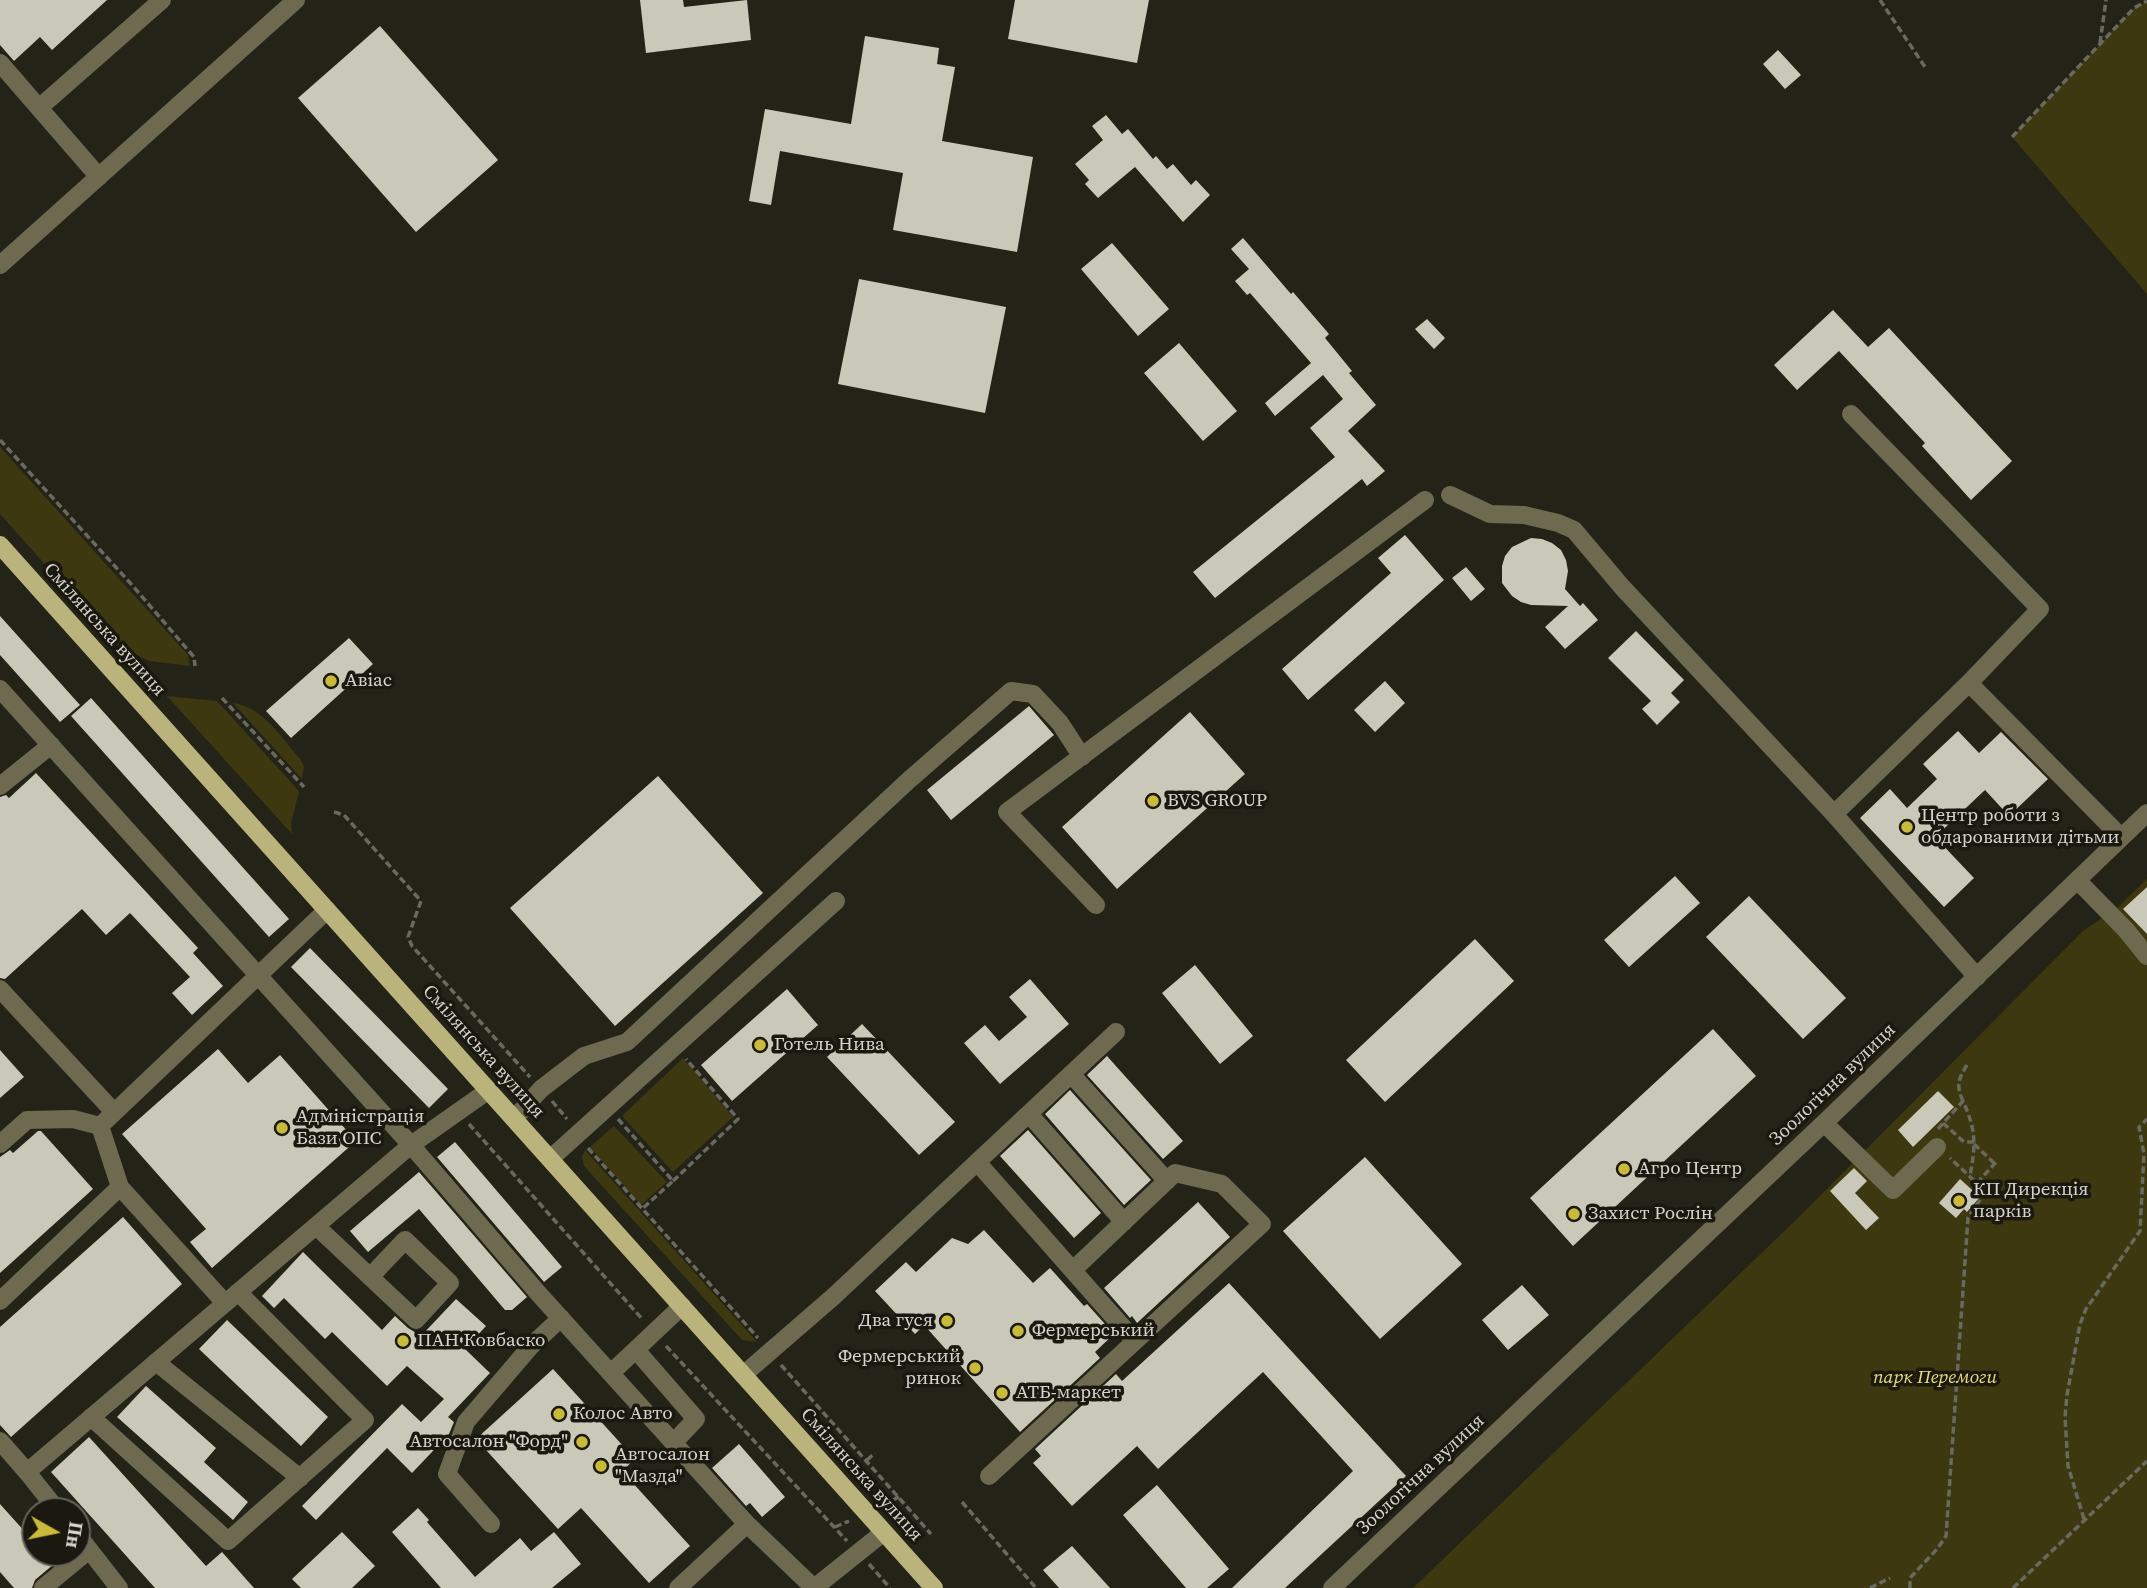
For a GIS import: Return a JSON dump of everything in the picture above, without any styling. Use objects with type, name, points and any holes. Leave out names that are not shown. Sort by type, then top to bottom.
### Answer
[{"type":"main road","name":"Смілянська вулиця","points":[[0,545],[934,1588]]},
{"type":"street","points":[[40,107],[162,0]]},
{"type":"street","points":[[0,265],[296,0]]},
{"type":"street","points":[[0,63],[99,177]]},
{"type":"street","points":[[1834,814],[1969,683],[2040,609],[1851,414]]},
{"type":"street","points":[[1450,495],[1490,514],[1524,515],[1558,523],[1574,530],[1622,587],[1834,814],[1977,977]]},
{"type":"street","points":[[1096,905],[1007,813],[1425,500]]},
{"type":"street","points":[[1969,683],[2121,836]]},
{"type":"street","points":[[0,689],[260,976],[561,1318],[747,1524],[814,1588],[884,1532]]},
{"type":"street","points":[[514,1119],[541,1089],[584,1056],[626,1042],[909,779],[1011,691],[1032,694],[1060,723],[1082,757]]},
{"type":"street","points":[[0,786],[51,745]]},
{"type":"street","name":"Зоологічна вулиця","points":[[1332,1588],[2147,813]]},
{"type":"street","points":[[2077,880],[2146,953]]},
{"type":"street","points":[[550,1159],[836,901]]},
{"type":"street","points":[[100,1126],[327,910]]},
{"type":"street","points":[[0,989],[114,1112]]},
{"type":"street","points":[[743,1375],[833,1297],[1116,1032]]},
{"type":"street","points":[[1071,1074],[1167,1181]]},
{"type":"street","points":[[27,1472],[411,1145],[489,1090]]},
{"type":"street","points":[[1029,1114],[1124,1222]]},
{"type":"street","points":[[0,1144],[27,1120],[74,1119],[100,1126]]},
{"type":"street","points":[[1824,1123],[1893,1190],[1937,1147]]},
{"type":"street","points":[[91,1417],[228,1541],[365,1420],[232,1298],[120,1187],[100,1126]]},
{"type":"street","points":[[977,1162],[1135,1341]]},
{"type":"street","points":[[989,1476],[1262,1224],[1222,1184],[1175,1173],[1073,1270]]},
{"type":"street","points":[[0,1301],[120,1187]]},
{"type":"street","points":[[316,1226],[370,1277],[416,1320],[450,1283],[405,1240],[370,1277]]},
{"type":"street","points":[[611,1373],[682,1306]]},
{"type":"street","points":[[491,1524],[447,1475],[466,1422],[531,1346],[561,1318]]},
{"type":"street","points":[[636,1350],[696,1419],[674,1441]]},
{"type":"street","points":[[156,1362],[300,1478]]},
{"type":"street","points":[[0,1441],[47,1497]]},
{"type":"street","points":[[678,1588],[747,1524]]},
{"type":"street","points":[[91,1553],[119,1588]]},
{"type":"street","points":[[43,1588],[68,1567]]},
{"type":"path","points":[[1880,0],[1925,67]]},
{"type":"path","points":[[2100,43],[2106,0]]},
{"type":"path","points":[[2012,137],[2134,8],[2147,1]]},
{"type":"path","points":[[0,440],[132,585],[194,657],[195,666]]},
{"type":"path","points":[[222,698],[304,787]]},
{"type":"path","points":[[334,812],[344,815],[421,901],[408,937],[412,946],[541,1089],[579,1133],[588,1149],[930,1534]]},
{"type":"path","points":[[642,1209],[738,1119],[675,1046]]},
{"type":"path","points":[[1967,1065],[1958,1083],[1973,1124],[1970,1176]]},
{"type":"path","points":[[1909,1588],[1910,1578],[1946,1536],[1968,1218],[1984,1194],[1978,1183],[1929,1139],[1963,1101]]},
{"type":"path","points":[[607,1107],[673,1181]]},
{"type":"path","points":[[458,1112],[654,1333],[890,1588]]},
{"type":"path","points":[[2084,1519],[2068,1466],[2065,1418],[2067,1395],[2080,1324],[2086,1309],[2140,1231],[2144,1154],[2139,1128],[2147,1119]]},
{"type":"path","points":[[1944,1123],[1964,1142],[1974,1143],[1996,1162],[1978,1183]]},
{"type":"path","points":[[867,1460],[875,1453]]},
{"type":"path","points":[[2013,1588],[2147,1461]]},
{"type":"path","points":[[962,1502],[1036,1588]]},
{"type":"path","points":[[1870,1588],[1890,1578]]},
{"type":"path","points":[[1884,1581],[1887,1588]]},
{"type":"green space","points":[[2147,1],[2147,294],[2012,137],[2134,8]]},
{"type":"green space","points":[[0,447],[188,655],[190,666],[149,661],[118,646],[0,514]]},
{"type":"green space","points":[[167,696],[217,701],[299,791],[291,823],[292,834]]},
{"type":"green space","points":[[233,703],[253,710],[278,733],[304,766],[302,779]]},
{"type":"green space","name":"парк Перемоги","points":[[2147,879],[2147,1588],[1413,1588],[1798,1218],[2083,931],[2117,908]]},
{"type":"green space","points":[[683,1058],[733,1117],[673,1172],[622,1116]]},
{"type":"green space","points":[[614,1126],[667,1182],[641,1205],[590,1147]]},
{"type":"green space","points":[[585,1150],[757,1342],[742,1340],[584,1166],[582,1157]]},
{"type":"building","points":[[0,0],[107,0],[52,50],[40,37],[14,61],[0,45]]},
{"type":"building","points":[[640,0],[683,0],[684,7],[747,0],[751,40],[646,53]]},
{"type":"building","points":[[1015,0],[1149,0],[1137,63],[1008,39]]},
{"type":"building","points":[[380,26],[498,160],[416,232],[298,98]]},
{"type":"building","points":[[865,36],[939,48],[937,64],[955,67],[942,141],[1033,157],[1017,252],[893,230],[903,173],[780,151],[771,205],[749,201],[765,109],[851,124]]},
{"type":"building","points":[[1778,50],[1801,75],[1785,89],[1763,64]]},
{"type":"building","points":[[1106,115],[1122,134],[1128,129],[1153,159],[1156,156],[1167,169],[1173,164],[1191,185],[1196,180],[1210,195],[1183,222],[1135,167],[1098,198],[1085,184],[1089,180],[1075,164],[1103,140],[1092,126]]},
{"type":"building","points":[[1243,238],[1329,334],[1325,338],[1352,371],[1349,373],[1376,405],[1348,431],[1385,471],[1367,486],[1362,479],[1215,598],[1193,572],[1335,457],[1310,428],[1343,399],[1323,375],[1275,416],[1265,403],[1311,363],[1250,293],[1247,295],[1235,281],[1249,269],[1231,249]]},
{"type":"building","points":[[1112,243],[1169,309],[1138,336],[1081,269]]},
{"type":"building","points":[[859,279],[1006,307],[985,413],[838,384]]},
{"type":"building","points":[[1833,310],[1868,347],[1889,328],[2012,461],[1971,500],[1922,446],[1925,443],[1839,351],[1797,390],[1774,365]]},
{"type":"building","points":[[1427,319],[1445,338],[1434,349],[1415,329]]},
{"type":"building","points":[[1179,343],[1237,411],[1203,441],[1144,373]]},
{"type":"building","points":[[1405,535],[1444,580],[1308,700],[1282,669],[1391,573],[1378,558]]},
{"type":"building","points":[[1531,538],[1552,543],[1561,550],[1568,571],[1565,589],[1580,606],[1583,603],[1598,620],[1565,649],[1545,627],[1568,606],[1531,605],[1521,602],[1512,596],[1502,583],[1505,556],[1512,547]]},
{"type":"building","points":[[1466,567],[1485,589],[1471,601],[1452,578]]},
{"type":"building","points":[[0,616],[80,705],[60,722],[0,655]]},
{"type":"building","points":[[1636,631],[1684,680],[1671,693],[1680,702],[1657,725],[1642,709],[1651,701],[1608,658]]},
{"type":"building","points":[[349,638],[373,664],[291,738],[266,711]]},
{"type":"building","points":[[1385,681],[1405,703],[1375,732],[1354,710]]},
{"type":"building","points":[[91,698],[289,919],[269,937],[71,716]]},
{"type":"building","points":[[1029,706],[1054,735],[951,820],[927,790]]},
{"type":"building","name":"BVS GROUP","points":[[1190,712],[1245,774],[1117,889],[1062,827]]},
{"type":"building","name":"Центр роботи з обдарованими дітьми","points":[[1958,731],[1979,753],[2001,732],[2048,779],[2009,816],[1985,790],[1935,837],[1974,878],[1944,907],[1860,818],[1890,789],[1907,808],[1937,779],[1923,764]]},
{"type":"building","points":[[36,773],[198,948],[193,953],[223,986],[192,1015],[172,993],[190,977],[130,913],[106,935],[82,909],[5,979],[0,978],[0,797],[6,795],[9,798]]},
{"type":"building","points":[[658,776],[763,893],[615,1026],[510,908]]},
{"type":"building","points":[[1675,876],[1700,903],[1629,967],[1604,940]]},
{"type":"building","points":[[2147,887],[2147,934],[2123,909]]},
{"type":"building","points":[[1749,896],[1846,998],[1803,1039],[1706,937]]},
{"type":"building","points":[[1475,939],[1514,981],[1385,1102],[1346,1060]]},
{"type":"building","points":[[310,948],[448,1089],[429,1108],[291,967]]},
{"type":"building","points":[[1195,965],[1253,1036],[1220,1064],[1162,993]]},
{"type":"building","points":[[1030,979],[1069,1024],[1000,1084],[964,1043],[985,1025],[999,1041],[1027,1017],[1009,997]]},
{"type":"building","name":"Готель Нива","points":[[787,989],[818,1025],[732,1101],[701,1065]]},
{"type":"building","points":[[862,1024],[955,1122],[919,1155],[827,1057]]},
{"type":"building","points":[[1713,1029],[1756,1076],[1573,1246],[1530,1198]]},
{"type":"building","points":[[218,1049],[248,1083],[280,1055],[356,1141],[212,1268],[190,1242],[206,1229],[122,1134]]},
{"type":"building","points":[[0,1050],[24,1077],[0,1098]]},
{"type":"building","points":[[1107,1056],[1183,1141],[1163,1159],[1087,1075]]},
{"type":"building","points":[[1070,1090],[1151,1180],[1124,1205],[1045,1114]]},
{"type":"building","points":[[1938,1091],[1954,1107],[1913,1147],[1898,1130]]},
{"type":"building","points":[[1028,1130],[1101,1213],[1074,1238],[1000,1156]]},
{"type":"building","points":[[41,1131],[93,1189],[0,1273],[0,1157],[10,1150],[13,1153]]},
{"type":"building","points":[[455,1142],[562,1267],[544,1282],[437,1157]]},
{"type":"building","points":[[1365,1157],[1462,1264],[1380,1339],[1283,1231]]},
{"type":"building","points":[[1854,1168],[1867,1181],[1855,1193],[1879,1218],[1866,1230],[1830,1191]]},
{"type":"building","points":[[419,1172],[527,1297],[512,1310],[505,1310],[419,1209],[368,1252],[350,1231]]},
{"type":"building","points":[[1960,1179],[1980,1197],[1967,1212],[1964,1209],[1956,1218],[1939,1203]]},
{"type":"building","points":[[1198,1202],[1230,1237],[1137,1323],[1104,1288]]},
{"type":"building","points":[[123,1217],[182,1284],[11,1437],[0,1425],[0,1327]]},
{"type":"building","name":"Фермерський","points":[[984,1230],[1033,1283],[1050,1268],[1114,1334],[1095,1352],[1100,1358],[1020,1432],[924,1325],[915,1334],[875,1291],[906,1262],[916,1272],[952,1238],[968,1244]]},
{"type":"building","points":[[303,1252],[382,1330],[395,1316],[421,1336],[456,1299],[486,1326],[465,1349],[490,1373],[448,1417],[454,1422],[449,1434],[412,1473],[387,1448],[316,1520],[302,1506],[402,1404],[421,1422],[444,1399],[407,1366],[387,1386],[332,1332],[325,1339],[284,1298],[274,1308],[262,1296]]},
{"type":"building","points":[[1229,1283],[1406,1476],[1285,1588],[1232,1588],[1353,1471],[1263,1372],[1158,1469],[1137,1446],[1072,1506],[1033,1463],[1041,1456],[1035,1449],[1116,1374],[1122,1381]]},
{"type":"building","points":[[1522,1285],[1549,1315],[1508,1350],[1482,1320]]},
{"type":"building","points":[[227,1320],[328,1417],[301,1446],[199,1349]]},
{"type":"building","points":[[553,1369],[635,1459],[622,1471],[690,1546],[649,1583],[581,1508],[558,1529],[476,1439]]},
{"type":"building","points":[[146,1386],[216,1448],[204,1462],[248,1502],[233,1520],[117,1417]]},
{"type":"building","points":[[89,1437],[206,1566],[222,1552],[254,1588],[155,1588],[91,1517],[91,1497],[73,1497],[51,1472]]},
{"type":"building","points":[[739,1444],[785,1497],[762,1517],[750,1503],[746,1506],[712,1468]]},
{"type":"building","points":[[1157,1485],[1229,1569],[1207,1588],[1186,1588],[1123,1515]]},
{"type":"building","points":[[0,1504],[21,1527],[21,1567],[50,1567],[35,1580],[32,1588],[14,1588],[0,1572]]},
{"type":"building","points":[[418,1508],[475,1577],[520,1538],[531,1551],[554,1532],[581,1564],[552,1588],[441,1588],[392,1532]]},
{"type":"building","points":[[342,1532],[375,1566],[352,1588],[301,1588],[292,1579]]},
{"type":"building","points":[[1072,1546],[1110,1588],[1059,1588],[1043,1570]]},
{"type":"place","name":"Авіас","points":[[331,681]]},
{"type":"place","name":"BVS GROUP","points":[[1153,801]]},
{"type":"place","name":"Центр роботи з обдарованими дітьми","points":[[1907,827]]},
{"type":"place","name":"Готель Нива","points":[[760,1045]]},
{"type":"place","name":"Адміністрація Бази ОПС","points":[[282,1128]]},
{"type":"place","name":"Агро Центр","points":[[1624,1169]]},
{"type":"place","name":"КП Дирекція парків","points":[[1959,1201]]},
{"type":"place","name":"Захист Рослін","points":[[1574,1214]]},
{"type":"place","name":"Два гуся","points":[[947,1321]]},
{"type":"place","name":"Фермерський","points":[[1018,1331]]},
{"type":"place","name":"ПАН Ковбаско","points":[[403,1341]]},
{"type":"place","name":"Фермерський ринок","points":[[975,1368]]},
{"type":"place","name":"АТБ-маркет","points":[[1002,1393]]},
{"type":"place","name":"Колос Авто","points":[[559,1414]]},
{"type":"place","name":"Автосалон \"Форд\"","points":[[582,1442]]},
{"type":"place","name":"Автосалон \"Мазда\"","points":[[601,1466]]}]
